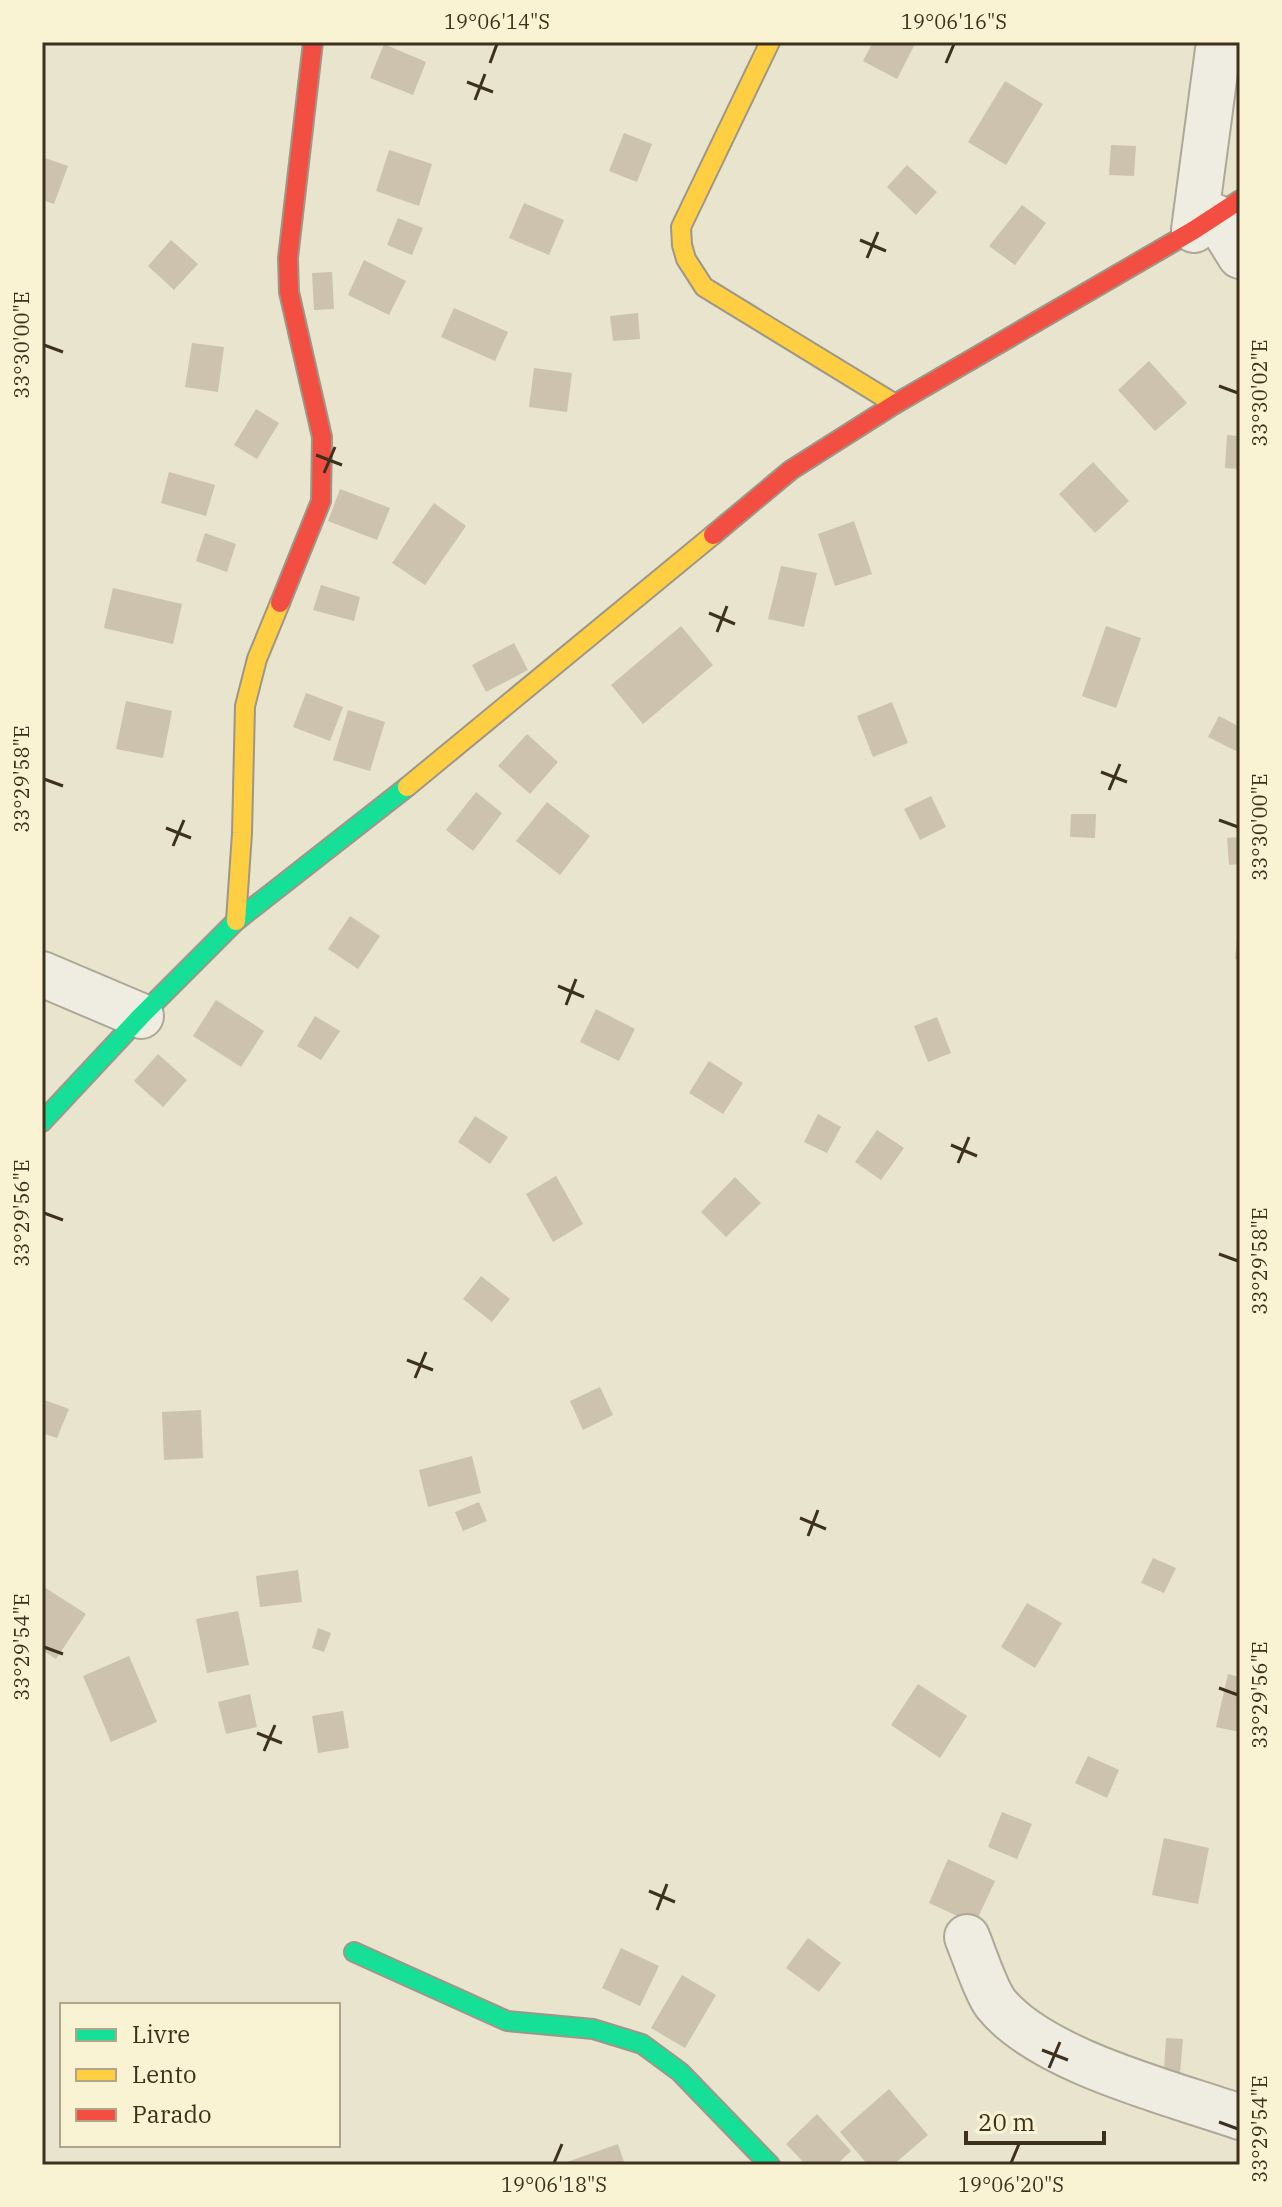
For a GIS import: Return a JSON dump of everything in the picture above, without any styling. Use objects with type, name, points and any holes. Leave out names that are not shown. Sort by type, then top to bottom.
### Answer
[{"type":"street","points":[[236,921],[245,706],[257,659],[321,501],[322,437],[289,292],[288,258],[313,42]]},
{"type":"street","points":[[770,42],[681,227],[680,245],[688,265],[704,287],[895,404]]},
{"type":"street","points":[[1219,42],[1216,216],[1240,256]]},
{"type":"street","points":[[42,1122],[236,921],[480,729],[791,470],[895,404],[1216,216]]},
{"type":"street","points":[[42,974],[141,1016]]},
{"type":"street","points":[[967,1937],[995,2003],[1034,2037],[1090,2065],[1240,2117]]},
{"type":"street","points":[[354,1952],[507,2021],[593,2029],[642,2044],[680,2072],[770,2165]]},
{"type":"building","points":[[873,42],[916,42],[897,79],[863,61]]},
{"type":"building","points":[[384,44],[426,62],[413,95],[370,78]]},
{"type":"building","points":[[1005,81],[1043,104],[1006,165],[968,142]]},
{"type":"building","points":[[624,133],[652,144],[637,182],[609,171]]},
{"type":"building","points":[[1111,145],[1136,146],[1134,176],[1109,175]]},
{"type":"building","points":[[389,150],[432,164],[419,206],[376,191]]},
{"type":"building","points":[[42,157],[68,166],[54,204],[42,200]]},
{"type":"building","points":[[907,165],[937,192],[916,215],[887,187]]},
{"type":"building","points":[[524,203],[564,220],[549,255],[509,238]]},
{"type":"building","points":[[1022,205],[1046,223],[1015,265],[989,246]]},
{"type":"building","points":[[398,218],[423,228],[412,255],[387,245]]},
{"type":"building","points":[[171,240],[198,264],[174,290],[148,266]]},
{"type":"building","points":[[364,260],[406,281],[389,315],[348,295]]},
{"type":"building","points":[[332,272],[334,309],[314,310],[312,273]]},
{"type":"building","points":[[454,308],[508,332],[495,361],[441,337]]},
{"type":"building","points":[[638,313],[640,339],[613,341],[610,316]]},
{"type":"building","points":[[192,343],[224,347],[218,392],[185,387]]},
{"type":"building","points":[[1149,361],[1187,403],[1155,431],[1118,390]]},
{"type":"building","points":[[534,368],[572,373],[567,412],[529,407]]},
{"type":"building","points":[[256,409],[279,423],[257,459],[234,445]]},
{"type":"building","points":[[1227,435],[1240,436],[1240,469],[1225,468]]},
{"type":"building","points":[[1093,462],[1129,501],[1095,533],[1059,494]]},
{"type":"building","points":[[169,472],[215,485],[206,516],[161,503]]},
{"type":"building","points":[[340,489],[390,508],[377,540],[328,521]]},
{"type":"building","points":[[434,503],[466,526],[425,585],[392,563]]},
{"type":"building","points":[[854,521],[872,574],[835,586],[818,534]]},
{"type":"building","points":[[205,533],[236,544],[227,572],[196,561]]},
{"type":"building","points":[[781,566],[817,573],[804,627],[768,619]]},
{"type":"building","points":[[321,585],[360,597],[354,621],[313,610]]},
{"type":"building","points":[[113,588],[182,604],[173,644],[104,628]]},
{"type":"building","points":[[681,626],[713,665],[643,724],[611,685]]},
{"type":"building","points":[[1106,626],[1141,638],[1116,708],[1082,696]]},
{"type":"building","points":[[514,643],[528,670],[486,692],[472,665]]},
{"type":"building","points":[[306,693],[343,707],[330,741],[293,727]]},
{"type":"building","points":[[126,701],[172,711],[163,758],[116,749]]},
{"type":"building","points":[[892,702],[908,743],[873,757],[857,716]]},
{"type":"building","points":[[348,710],[385,722],[370,771],[333,760]]},
{"type":"building","points":[[1219,716],[1240,727],[1240,743],[1236,751],[1208,737]]},
{"type":"building","points":[[527,734],[558,762],[530,794],[498,766]]},
{"type":"building","points":[[476,792],[502,813],[473,851],[446,830]]},
{"type":"building","points":[[931,796],[946,827],[920,840],[904,809]]},
{"type":"building","points":[[547,802],[590,836],[560,875],[516,841]]},
{"type":"building","points":[[1071,814],[1096,814],[1095,838],[1070,837]]},
{"type":"building","points":[[1240,837],[1240,864],[1229,865],[1227,838]]},
{"type":"building","points":[[350,916],[380,936],[358,969],[328,949]]},
{"type":"building","points":[[1240,926],[1240,960],[1235,959]]},
{"type":"building","points":[[216,1000],[264,1031],[241,1067],[193,1036]]},
{"type":"building","points":[[596,1009],[635,1029],[619,1061],[580,1042]]},
{"type":"building","points":[[315,1016],[340,1031],[321,1060],[297,1046]]},
{"type":"building","points":[[937,1017],[951,1053],[928,1062],[914,1026]]},
{"type":"building","points":[[158,1054],[187,1080],[163,1107],[134,1081]]},
{"type":"building","points":[[709,1061],[743,1083],[723,1114],[689,1093]]},
{"type":"building","points":[[818,1114],[841,1127],[827,1153],[804,1142]]},
{"type":"building","points":[[475,1116],[508,1137],[490,1164],[458,1142]]},
{"type":"building","points":[[877,1130],[904,1148],[881,1180],[855,1162]]},
{"type":"building","points":[[556,1176],[583,1224],[553,1242],[526,1194]]},
{"type":"building","points":[[735,1177],[761,1203],[726,1237],[701,1212]]},
{"type":"building","points":[[481,1276],[510,1299],[492,1322],[463,1299]]},
{"type":"building","points":[[600,1387],[613,1415],[583,1430],[570,1401]]},
{"type":"building","points":[[42,1399],[69,1409],[57,1438],[42,1433]]},
{"type":"building","points":[[201,1410],[203,1458],[164,1460],[162,1412]]},
{"type":"building","points":[[472,1456],[481,1493],[428,1507],[419,1470]]},
{"type":"building","points":[[479,1502],[487,1521],[463,1531],[455,1512]]},
{"type":"building","points":[[1153,1558],[1176,1568],[1164,1593],[1141,1583]]},
{"type":"building","points":[[298,1570],[302,1602],[260,1607],[256,1576]]},
{"type":"building","points":[[44,1587],[86,1614],[56,1659],[42,1650]]},
{"type":"building","points":[[1027,1603],[1062,1623],[1035,1668],[1001,1647]]},
{"type":"building","points":[[238,1611],[249,1665],[207,1673],[196,1619]]},
{"type":"building","points":[[318,1628],[331,1633],[324,1652],[312,1648]]},
{"type":"building","points":[[129,1656],[157,1722],[111,1742],[83,1676]]},
{"type":"building","points":[[1228,1674],[1240,1677],[1240,1732],[1216,1727]]},
{"type":"building","points":[[918,1684],[967,1716],[940,1758],[891,1725]]},
{"type":"building","points":[[250,1694],[257,1727],[226,1734],[218,1702]]},
{"type":"building","points":[[343,1711],[349,1748],[318,1753],[312,1716]]},
{"type":"building","points":[[1088,1756],[1119,1770],[1107,1798],[1075,1783]]},
{"type":"building","points":[[1002,1812],[1032,1824],[1017,1859],[988,1847]]},
{"type":"building","points":[[1164,1838],[1209,1848],[1198,1904],[1152,1895]]},
{"type":"building","points":[[948,1859],[995,1881],[975,1924],[929,1903]]},
{"type":"building","points":[[808,1938],[841,1963],[819,1992],[786,1968]]},
{"type":"building","points":[[621,1948],[659,1966],[640,2006],[602,1988]]},
{"type":"building","points":[[682,1975],[716,1995],[685,2048],[651,2028]]},
{"type":"building","points":[[1166,2038],[1183,2039],[1179,2085],[1163,2084]]},
{"type":"building","points":[[889,2089],[928,2135],[893,2165],[868,2165],[840,2132]]},
{"type":"building","points":[[817,2114],[851,2151],[836,2165],[806,2165],[786,2144]]},
{"type":"building","points":[[618,2144],[625,2165],[568,2165],[567,2162]]},
{"type":"traffic: fast","points":[[42,1122],[236,921],[407,787]]},
{"type":"traffic: fast","points":[[354,1952],[507,2021],[593,2029],[642,2044],[680,2072],[770,2165]]},
{"type":"traffic: slow","points":[[770,42],[681,227],[686,259],[704,287],[895,404]]},
{"type":"traffic: slow","points":[[407,787],[713,535]]},
{"type":"traffic: slow","points":[[236,921],[245,706],[257,659],[280,603]]},
{"type":"traffic: jam","points":[[280,603],[321,501],[322,437],[289,292],[288,258],[313,42]]},
{"type":"traffic: jam","points":[[713,535],[791,470],[895,404],[1194,230],[1240,200]]}]
